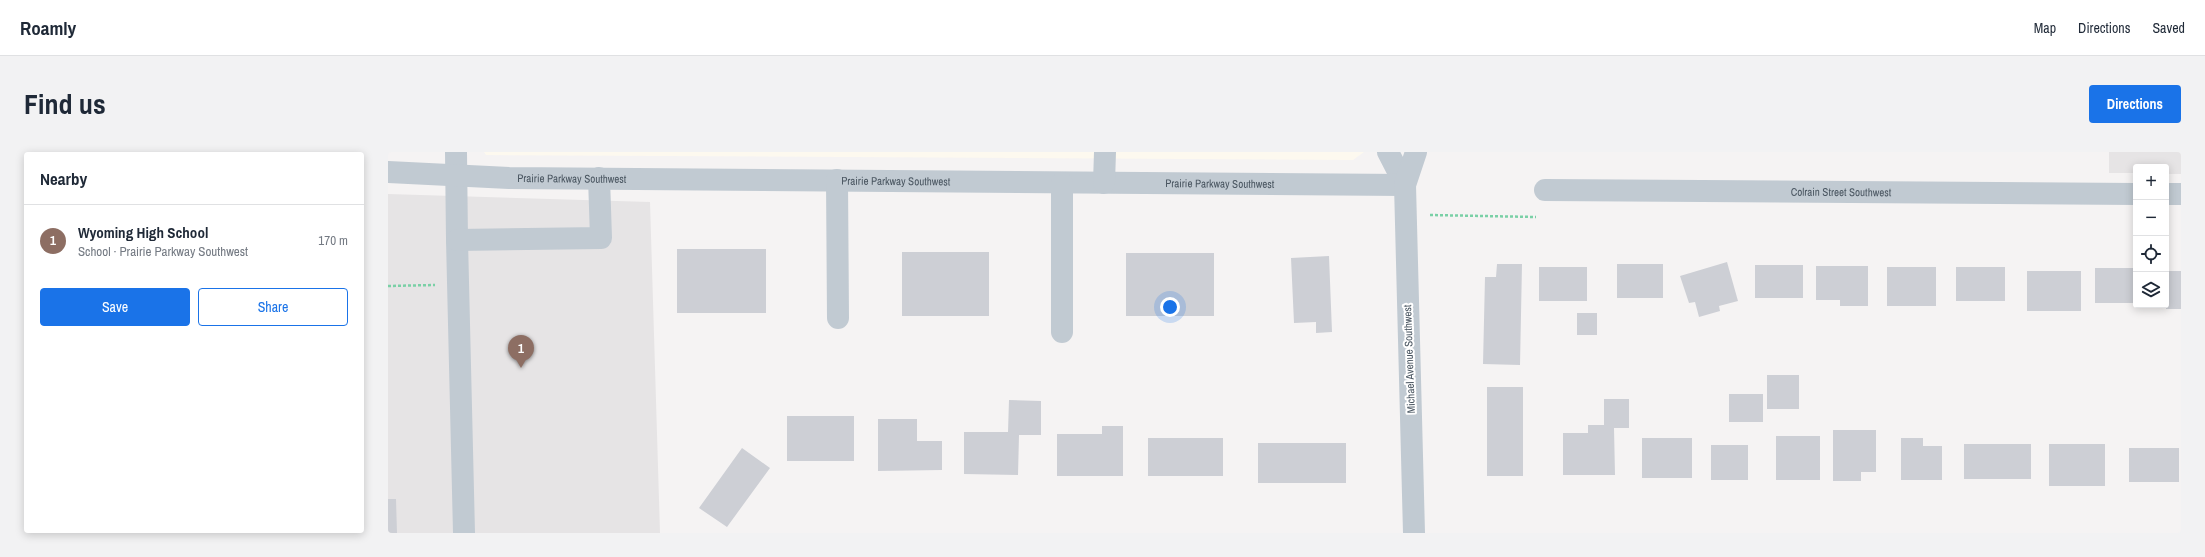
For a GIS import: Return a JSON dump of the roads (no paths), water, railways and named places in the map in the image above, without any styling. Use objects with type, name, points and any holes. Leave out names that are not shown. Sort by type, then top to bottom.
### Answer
[{"type":"street","points":[[456,152],[464,533]]},
{"type":"street","points":[[1104,183],[1105,152]]},
{"type":"street","name":"Michael Avenue Southwest","points":[[1388,152],[1405,185]]},
{"type":"street","name":"Michael Avenue Southwest","points":[[1414,533],[1405,185],[1416,152]]},
{"type":"street","name":"Prairie Parkway Southwest","points":[[388,172],[599,178],[1405,185]]},
{"type":"street","points":[[457,240],[601,238],[599,178]]},
{"type":"street","points":[[837,180],[838,318]]},
{"type":"street","points":[[1062,182],[1062,332]]},
{"type":"street","name":"Colrain Street Southwest","points":[[1545,190],[2133,194]]},
{"type":"street","points":[[2169,194],[2181,194]]},
{"type":"place","name":"Wyoming High School","points":[[521,368]]}]
